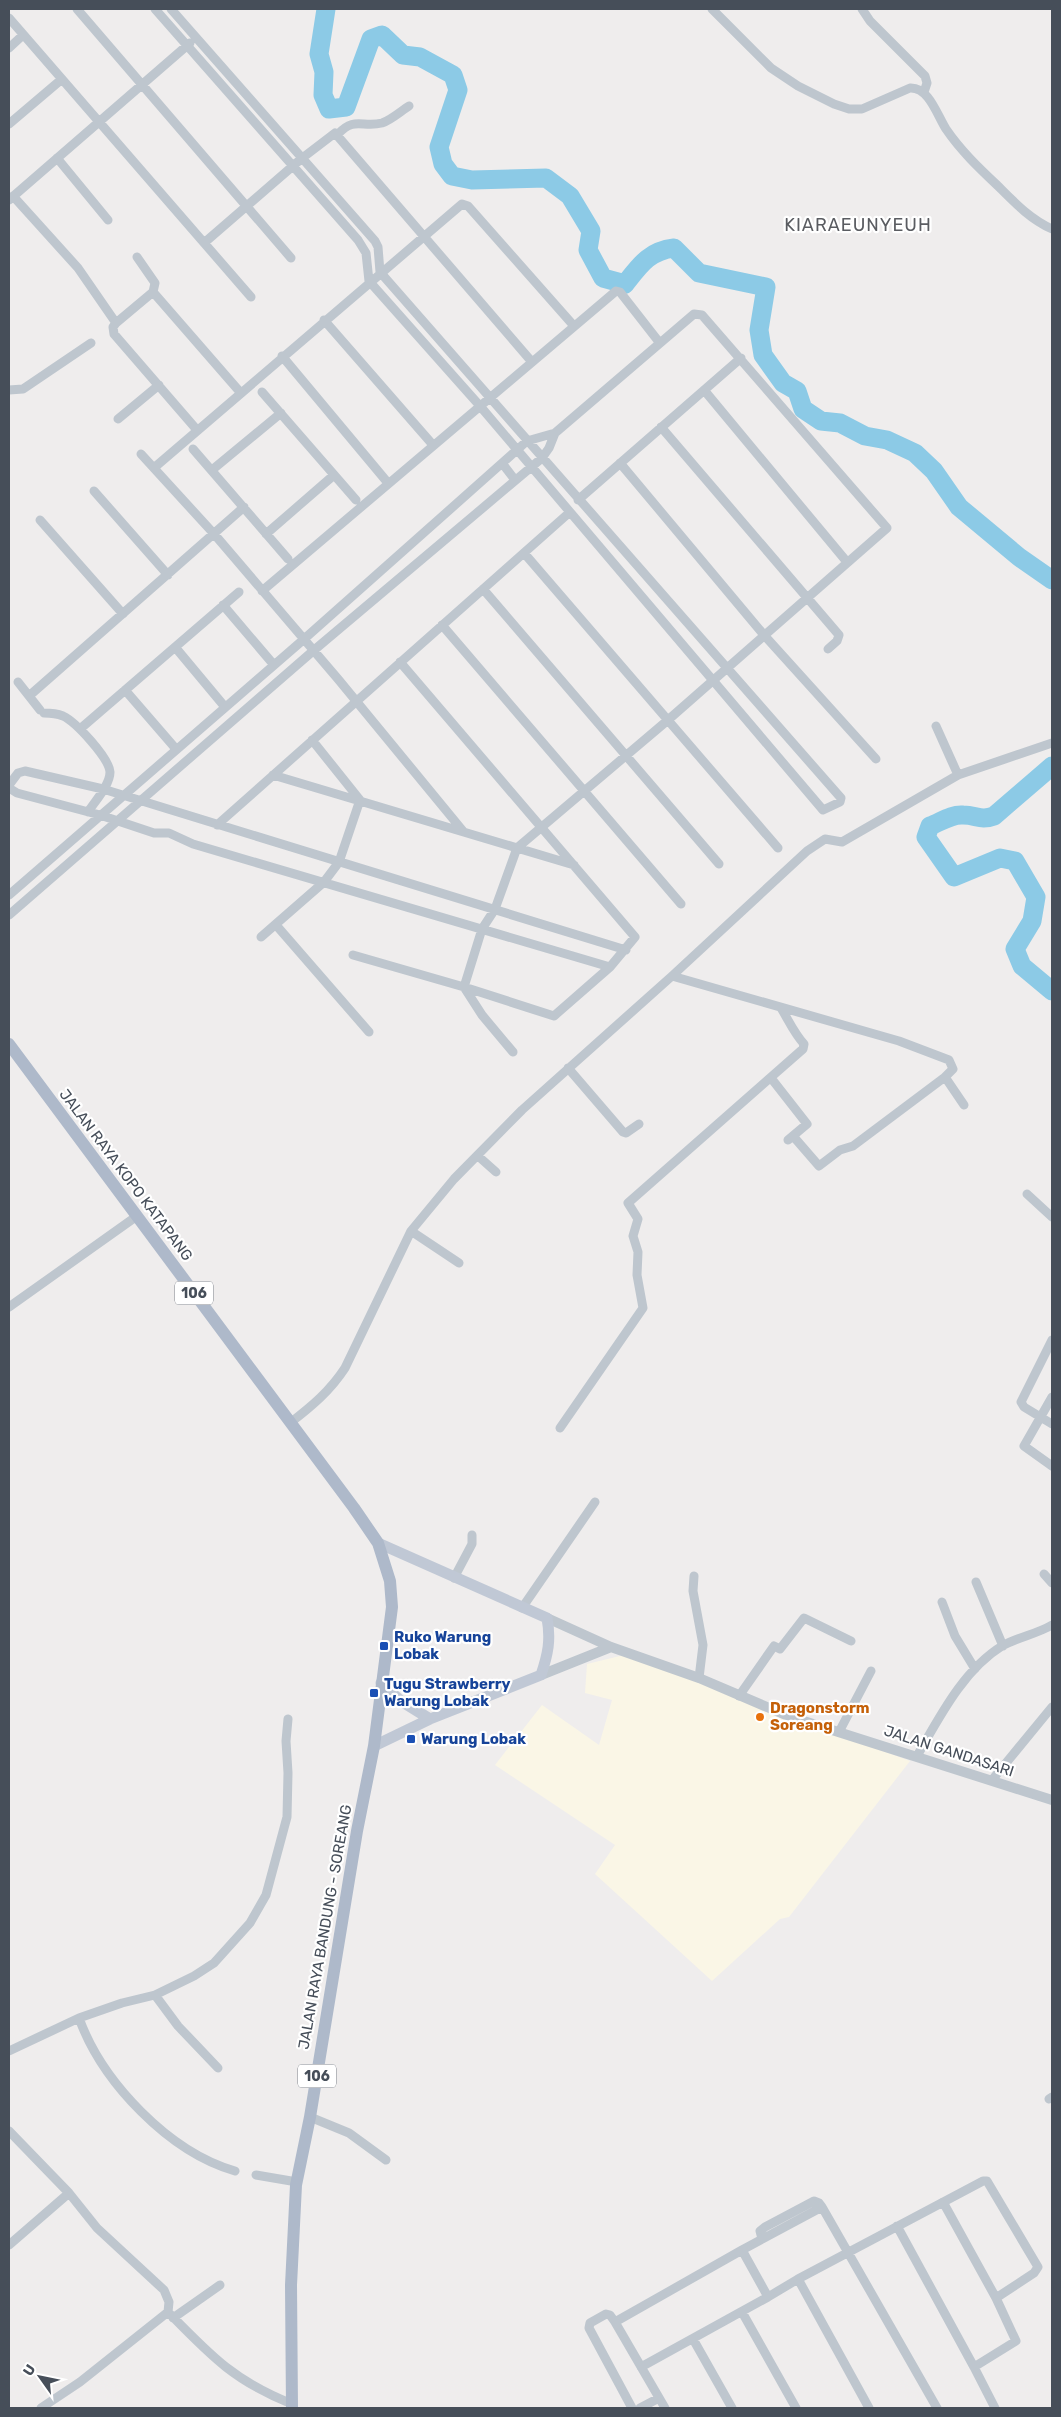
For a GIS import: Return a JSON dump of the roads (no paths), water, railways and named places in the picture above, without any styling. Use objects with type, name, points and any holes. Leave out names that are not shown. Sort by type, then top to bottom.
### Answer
[{"type":"main road","name":"JALAN RAYA KOPO KATAPANG","points":[[9,1044],[354,1508],[378,1544]]},
{"type":"main road","points":[[374,1746],[430,1720],[541,1675],[550,1643],[547,1618],[378,1544]]},
{"type":"main road","name":"JALAN RAYA BANDUNG - SOREANG","points":[[292,2406],[291,2285],[297,2182],[310,2117],[357,1831],[374,1746],[392,1607],[387,1570],[378,1544]]},
{"type":"main road","points":[[387,1570],[392,1562],[406,1556]]},
{"type":"main road","points":[[382,1683],[401,1701],[430,1720]]},
{"type":"street","points":[[77,9],[290,258]]},
{"type":"street","points":[[155,9],[364,247],[370,281],[480,406],[823,810],[840,802],[840,798],[380,272],[378,248],[375,241],[171,9]]},
{"type":"street","points":[[712,9],[771,68],[798,86],[834,104],[857,110],[870,107],[910,88],[916,88],[924,92],[944,126],[970,160],[1021,210],[1052,229]]},
{"type":"street","points":[[862,9],[870,21],[925,76],[927,84],[924,92]]},
{"type":"street","points":[[9,18],[250,297]]},
{"type":"street","points":[[9,48],[23,35]]},
{"type":"street","points":[[116,323],[78,268],[11,198],[196,38]]},
{"type":"street","points":[[9,124],[62,79]]},
{"type":"street","points":[[204,243],[292,166],[332,134],[338,134],[348,124],[355,122],[380,123],[387,121],[409,106]]},
{"type":"street","points":[[338,134],[532,362]]},
{"type":"street","points":[[57,158],[108,220]]},
{"type":"street","points":[[154,467],[459,205],[465,204],[574,326]]},
{"type":"street","points":[[136,257],[156,283],[153,292],[116,323],[113,329],[116,336],[197,430]]},
{"type":"street","points":[[262,591],[574,326],[618,291],[659,342]]},
{"type":"street","points":[[153,292],[240,392]]},
{"type":"street","points":[[9,895],[122,795],[303,640],[527,441],[555,433],[659,342],[694,314],[702,314],[887,528],[807,596],[668,720],[516,848],[495,909],[482,929],[464,987],[482,1016],[513,1052]]},
{"type":"street","points":[[324,320],[433,446]]},
{"type":"street","points":[[9,390],[23,389],[91,343]]},
{"type":"street","points":[[282,356],[388,483]]},
{"type":"street","points":[[578,500],[741,358]]},
{"type":"street","points":[[118,420],[159,385]]},
{"type":"street","points":[[704,390],[847,562]]},
{"type":"street","points":[[262,392],[356,500]]},
{"type":"street","points":[[212,470],[281,413]]},
{"type":"street","points":[[661,427],[839,635],[837,641],[828,649]]},
{"type":"street","points":[[9,915],[313,651],[542,458],[549,448],[555,433]]},
{"type":"street","points":[[193,449],[288,559]]},
{"type":"street","points":[[141,454],[215,535],[463,831]]},
{"type":"street","points":[[502,463],[516,480]]},
{"type":"street","points":[[620,464],[764,634],[876,759]]},
{"type":"street","points":[[266,534],[334,475]]},
{"type":"street","points":[[94,491],[168,575]]},
{"type":"street","points":[[29,696],[244,508]]},
{"type":"street","points":[[217,825],[570,512]]},
{"type":"street","points":[[40,520],[123,614]]},
{"type":"street","points":[[524,553],[778,848]]},
{"type":"street","points":[[483,589],[719,864]]},
{"type":"street","points":[[80,729],[239,592]]},
{"type":"street","points":[[223,605],[274,665]]},
{"type":"street","points":[[442,625],[681,904]]},
{"type":"street","points":[[175,647],[225,707]]},
{"type":"street","points":[[353,955],[464,987],[554,1016],[610,967],[626,950],[635,935],[400,662]]},
{"type":"street","points":[[18,682],[42,711],[62,715],[80,729],[100,752],[110,771],[103,789],[88,812]]},
{"type":"street","points":[[125,690],[176,749]]},
{"type":"street","points":[[936,726],[958,775]]},
{"type":"street","points":[[312,740],[360,800]]},
{"type":"street","points":[[290,1422],[326,1393],[345,1368],[411,1231],[454,1180],[522,1110],[672,976],[736,915],[821,841],[828,839],[842,842],[958,775],[1052,743]]},
{"type":"street","points":[[610,967],[193,844],[169,833],[154,833],[100,815],[17,793],[9,787],[18,773],[25,771],[103,789],[626,950]]},
{"type":"street","points":[[273,774],[574,866]]},
{"type":"street","points":[[261,937],[324,882],[339,862],[360,800]]},
{"type":"street","points":[[276,925],[368,1032]]},
{"type":"street","points":[[672,976],[899,1041],[945,1059],[953,1069],[853,1146],[840,1150],[818,1166],[790,1138],[807,1124],[771,1078]]},
{"type":"street","points":[[560,1428],[643,1308],[637,1275],[638,1252],[633,1236],[638,1219],[628,1203],[805,1046],[792,1030],[791,1024],[781,1008]]},
{"type":"street","points":[[568,1068],[623,1132],[626,1133],[640,1124]]},
{"type":"street","points":[[945,1077],[964,1105]]},
{"type":"street","points":[[478,1156],[496,1172]]},
{"type":"street","points":[[1027,1194],[1052,1217]]},
{"type":"street","points":[[9,1307],[137,1216]]},
{"type":"street","points":[[411,1231],[459,1263]]},
{"type":"street","points":[[1052,1340],[1021,1402],[1024,1407],[1052,1424]]},
{"type":"street","points":[[1052,1397],[1024,1446],[1052,1466]]},
{"type":"street","points":[[522,1608],[594,1502]]},
{"type":"street","points":[[454,1578],[472,1544],[472,1534]]},
{"type":"street","points":[[1044,1574],[1052,1583]]},
{"type":"street","points":[[694,1576],[693,1591],[703,1645],[699,1678]]},
{"type":"street","points":[[976,1582],[1003,1646]]},
{"type":"street","points":[[942,1602],[955,1636],[975,1669]]},
{"type":"street","name":"JALAN GANDASARI","points":[[547,1618],[611,1647],[699,1678],[788,1716],[1052,1800]]},
{"type":"street","points":[[739,1696],[774,1646],[780,1649],[804,1618],[851,1641]]},
{"type":"street","points":[[917,1756],[940,1716],[975,1669],[1003,1646],[1052,1625]]},
{"type":"street","points":[[541,1675],[611,1647]]},
{"type":"street","points":[[839,1732],[871,1671]]},
{"type":"street","points":[[992,1780],[1052,1707]]},
{"type":"street","points":[[9,2051],[82,2025],[122,2003],[159,2000],[210,1967],[250,1923],[266,1895],[287,1817],[288,1773],[286,1741],[288,1718]]},
{"type":"street","points":[[159,2000],[178,2026],[218,2068]]},
{"type":"street","points":[[82,2025],[118,2088],[142,2114],[205,2159],[236,2171]]},
{"type":"street","points":[[310,2117],[349,2133],[386,2160]]},
{"type":"street","points":[[9,2131],[69,2193],[97,2228],[164,2290],[170,2302],[170,2315],[230,2372],[264,2393],[292,2406]]},
{"type":"street","points":[[256,2176],[297,2182]]},
{"type":"street","points":[[641,2367],[742,2312],[798,2278],[983,2180],[987,2182],[1038,2267],[1034,2273],[996,2298]]},
{"type":"street","points":[[9,2245],[69,2193]]},
{"type":"street","points":[[615,2322],[762,2239],[760,2231],[764,2226],[814,2201],[822,2207],[937,2408]]},
{"type":"street","points":[[942,2202],[996,2298],[1016,2341],[974,2367]]},
{"type":"street","points":[[897,2226],[995,2408]]},
{"type":"street","points":[[742,2250],[768,2297]]},
{"type":"street","points":[[798,2278],[869,2408]]},
{"type":"street","points":[[41,2408],[80,2382],[170,2315],[220,2284]]},
{"type":"street","points":[[742,2312],[796,2408]]},
{"type":"street","points":[[632,2408],[590,2328],[590,2323],[606,2314],[610,2315],[615,2322],[665,2408]]},
{"type":"street","points":[[693,2339],[732,2408]]},
{"type":"street","points":[[640,2408],[659,2398]]},
{"type":"waterway","points":[[326,9],[319,54],[324,72],[323,95],[329,109],[346,107],[371,39],[382,35],[403,55],[420,57],[453,75],[458,90],[439,147],[443,164],[452,176],[472,180],[546,178],[570,196],[591,231],[588,250],[603,278],[625,284],[651,256],[674,248],[699,273],[766,287],[759,330],[763,355],[783,383],[797,391],[803,409],[821,421],[840,423],[865,436],[887,440],[915,453],[934,471],[959,507],[1019,557],[1052,580]]},
{"type":"waterway","points":[[1052,766],[994,816],[982,818],[959,815],[950,817],[930,826],[926,837],[954,877],[1000,858],[1015,861],[1036,897],[1032,921],[1015,949],[1022,966],[1052,991]]},
{"type":"place","name":"Ruko Warung Lobak","points":[[384,1646]]},
{"type":"place","name":"Tugu Strawberry Warung Lobak","points":[[374,1693]]},
{"type":"place","name":"Dragonstorm Soreang","points":[[760,1717]]},
{"type":"place","name":"Warung Lobak","points":[[411,1739]]},
{"type":"district","name":"KIARAEUNYEUH","points":[[858,225]]}]
